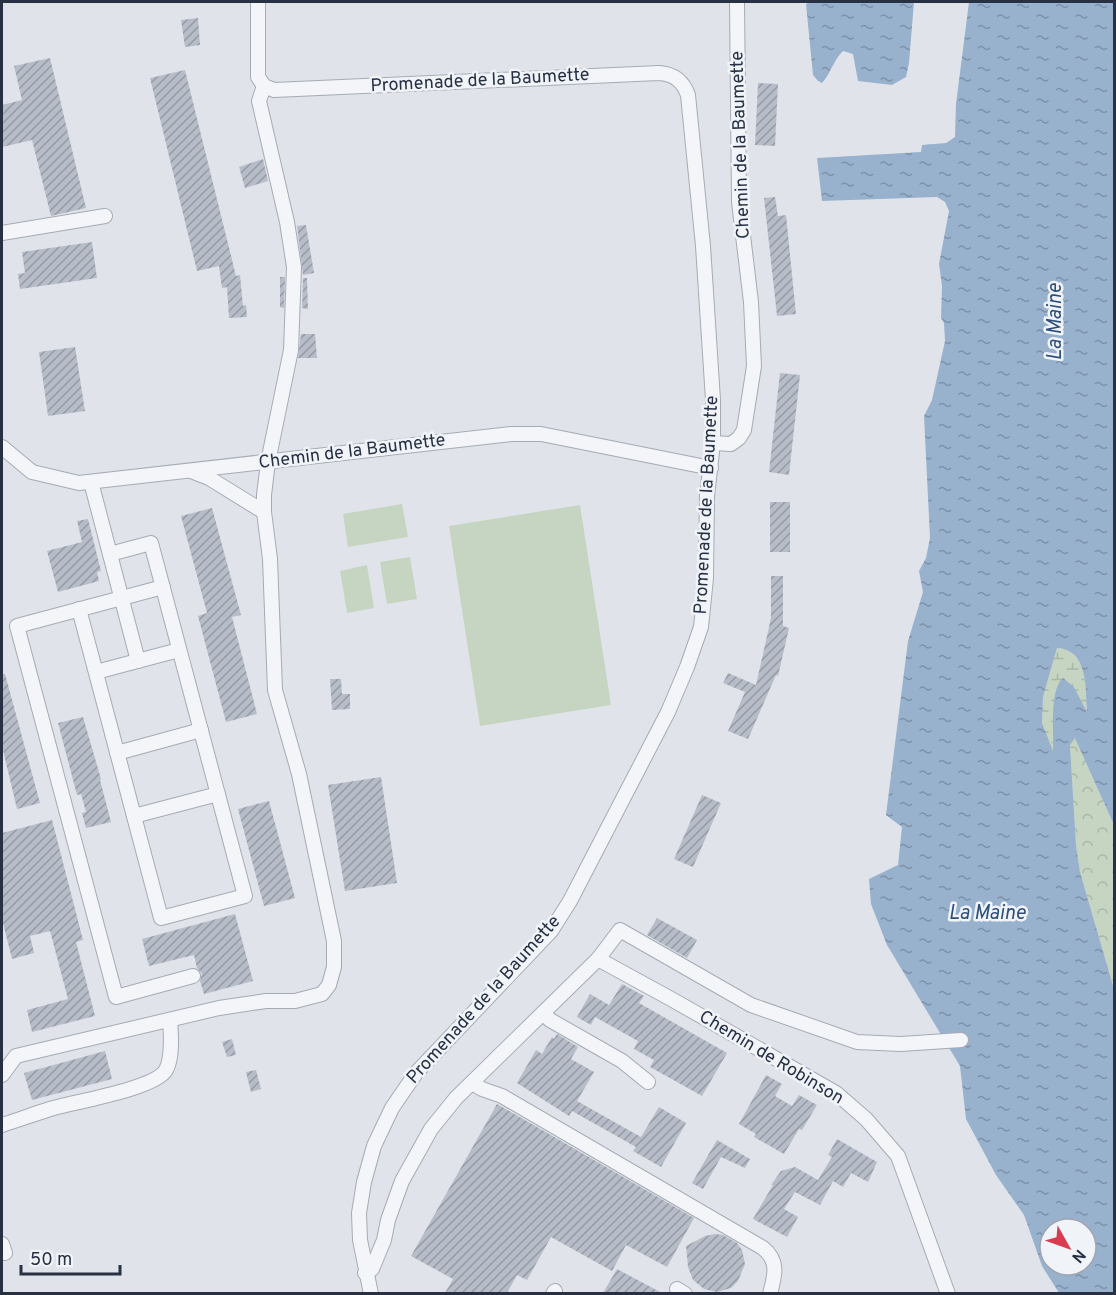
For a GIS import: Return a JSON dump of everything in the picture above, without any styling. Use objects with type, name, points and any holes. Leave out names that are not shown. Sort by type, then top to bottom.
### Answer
[{"type":"street","points":[[2,1075],[16,1056],[219,1008],[266,1001],[296,1001],[322,994],[329,985],[334,967],[334,941],[302,786],[275,690],[270,559],[264,512],[268,462],[291,350],[294,267],[287,222],[259,101],[269,88],[258,77],[258,2]]},
{"type":"street","name":"Chemin de la Baumette","points":[[713,443],[731,444],[742,434],[754,366],[751,302],[739,202],[737,2]]},
{"type":"street","name":"Promenade de la Baumette","points":[[269,88],[659,73],[677,78],[686,88],[689,103],[702,246],[713,400],[713,443],[707,496],[706,578],[701,627],[668,712],[570,901],[551,931],[416,1073],[392,1108],[374,1146],[364,1182],[359,1213],[365,1273],[371,1293]]},
{"type":"street","points":[[2,232],[105,216]]},
{"type":"street","name":"Chemin de la Baumette","points":[[2,447],[32,472],[79,483],[511,434],[541,435],[711,468]]},
{"type":"street","points":[[189,471],[228,489],[264,512]]},
{"type":"street","points":[[91,482],[138,661]]},
{"type":"street","points":[[79,609],[161,918],[245,896],[151,543],[110,554]]},
{"type":"street","points":[[163,587],[17,626],[116,997],[193,976]]},
{"type":"street","points":[[96,672],[179,650]]},
{"type":"street","points":[[117,753],[201,730]]},
{"type":"street","points":[[134,816],[218,794]]},
{"type":"street","points":[[365,1273],[372,1269],[384,1240],[394,1201],[415,1154],[443,1113],[598,959],[620,930],[751,1005],[857,1042],[901,1044],[961,1040]]},
{"type":"street","name":"Chemin de Robinson","points":[[598,959],[673,999],[836,1093],[866,1119],[898,1156],[948,1293]]},
{"type":"street","points":[[543,1013],[550,1020],[622,1061],[648,1082]]},
{"type":"street","points":[[2,1125],[50,1109],[139,1086],[159,1078],[167,1069],[172,1040],[170,1020]]},
{"type":"street","points":[[472,1083],[502,1096],[763,1248],[770,1253],[775,1264],[776,1271],[770,1293]]},
{"type":"street","points":[[361,1246],[374,1245],[384,1240]]},
{"type":"green space","points":[[402,504],[408,537],[348,547],[343,514]]},
{"type":"green space","points":[[580,505],[611,705],[480,726],[449,526]]},
{"type":"green space","points":[[410,557],[417,599],[387,604],[380,562]]},
{"type":"green space","points":[[367,565],[374,608],[347,613],[340,571]]},
{"type":"green space","points":[[1057,648],[1068,651],[1080,664],[1084,673],[1087,714],[1074,687],[1055,701],[1053,753],[1042,723],[1043,697]]},
{"type":"green space","points":[[1075,737],[1114,825],[1114,989],[1080,872],[1076,845],[1070,745]]},
{"type":"water","points":[[810,2],[914,2],[906,77],[892,85],[858,81],[853,54],[843,51],[822,83],[818,81],[813,75],[806,4]]},
{"type":"water","name":"La Maine","points":[[969,2],[1114,2],[1114,825],[1075,738],[1070,745],[1076,845],[1080,872],[1114,989],[1114,1293],[1059,1293],[1049,1277],[1098,1277],[1098,1217],[1038,1217],[1038,1255],[1024,1215],[996,1175],[966,1119],[960,1066],[887,945],[871,904],[869,879],[898,865],[902,827],[886,815],[908,641],[923,592],[919,571],[926,558],[930,538],[924,416],[932,400],[945,341],[944,323],[941,318],[942,286],[939,264],[949,211],[945,202],[937,197],[822,201],[817,158],[921,152],[922,145],[946,143],[955,137],[956,104]],"holes":[[[1057,648],[1067,650],[1075,656],[1083,672],[1087,712],[1074,687],[1063,678],[1054,702],[1053,751],[1042,723],[1043,697]]]},
{"type":"building","points":[[198,18],[200,45],[185,47],[181,20]]},
{"type":"building","points":[[50,58],[86,208],[51,216],[32,140],[2,147],[2,105],[22,100],[14,66]]},
{"type":"building","points":[[185,70],[236,276],[240,275],[243,306],[246,305],[247,317],[229,318],[227,287],[222,288],[219,266],[197,271],[150,78]]},
{"type":"building","points":[[758,83],[778,84],[775,146],[755,145]]},
{"type":"building","points":[[263,159],[268,181],[245,188],[239,167]]},
{"type":"building","points":[[775,197],[778,216],[786,215],[796,314],[777,316],[764,198]]},
{"type":"building","points":[[306,225],[314,273],[303,275],[297,226]]},
{"type":"building","points":[[92,242],[97,278],[20,289],[18,274],[25,273],[22,252]]},
{"type":"building","points":[[280,277],[285,277],[284,308],[280,307]]},
{"type":"building","points":[[303,278],[307,278],[308,309],[302,308]]},
{"type":"building","points":[[301,334],[315,334],[317,358],[298,358]]},
{"type":"building","points":[[75,347],[85,411],[48,416],[39,352]]},
{"type":"building","points":[[780,373],[800,375],[789,475],[769,472]]},
{"type":"building","points":[[770,502],[790,502],[790,552],[770,552]]},
{"type":"building","points":[[212,508],[241,615],[232,617],[257,714],[226,722],[198,616],[207,613],[181,516]]},
{"type":"building","points":[[88,519],[101,571],[97,572],[99,581],[58,592],[47,551],[82,542],[77,521]]},
{"type":"building","points":[[771,576],[783,576],[783,626],[789,628],[778,676],[776,675],[748,739],[728,731],[745,692],[723,683],[728,673],[756,685],[771,618]]},
{"type":"building","points":[[2,674],[5,674],[40,803],[17,809],[2,746]]},
{"type":"building","points":[[330,679],[341,679],[342,694],[350,694],[350,709],[332,710]]},
{"type":"building","points":[[83,717],[111,822],[86,828],[82,813],[86,812],[81,794],[77,795],[58,723]]},
{"type":"building","points":[[381,777],[397,883],[345,891],[328,785]]},
{"type":"building","points":[[702,795],[721,803],[693,867],[674,859]]},
{"type":"building","points":[[269,801],[295,898],[264,906],[238,809]]},
{"type":"building","points":[[52,820],[83,940],[76,942],[95,1016],[32,1032],[27,1010],[68,999],[50,931],[30,936],[34,953],[12,959],[2,919],[2,833]]},
{"type":"building","points":[[235,914],[253,981],[204,994],[200,981],[202,974],[197,968],[194,955],[149,966],[142,939]]},
{"type":"building","points":[[657,918],[697,940],[687,958],[647,935]]},
{"type":"building","points":[[622,984],[644,996],[639,1003],[727,1053],[702,1096],[650,1067],[654,1060],[634,1049],[638,1041],[595,1017],[591,1025],[577,1017],[590,994],[609,1005]]},
{"type":"building","points":[[557,1034],[578,1047],[571,1059],[594,1072],[577,1101],[641,1137],[659,1107],[686,1123],[661,1167],[633,1151],[636,1147],[572,1111],[569,1116],[517,1083],[536,1050],[542,1054],[552,1037],[554,1039]]},
{"type":"building","points":[[232,1039],[236,1055],[227,1057],[222,1042]]},
{"type":"building","points":[[105,1051],[112,1079],[32,1100],[24,1073]]},
{"type":"building","points":[[256,1070],[261,1089],[251,1092],[246,1072]]},
{"type":"building","points":[[766,1075],[782,1084],[775,1096],[792,1106],[799,1095],[817,1105],[784,1154],[754,1137],[756,1134],[739,1124]]},
{"type":"building","points":[[497,1104],[694,1218],[667,1267],[626,1245],[612,1271],[551,1237],[527,1280],[517,1275],[507,1293],[445,1293],[453,1279],[411,1256]]},
{"type":"building","points":[[837,1139],[877,1162],[868,1182],[851,1173],[843,1187],[833,1181],[820,1205],[795,1192],[784,1209],[798,1217],[787,1237],[753,1219],[781,1171],[795,1167],[818,1180],[832,1157],[828,1155]]},
{"type":"building","points":[[717,1140],[750,1159],[745,1168],[721,1157],[703,1189],[692,1183]]},
{"type":"building","points":[[723,1235],[737,1243],[742,1250],[745,1264],[738,1281],[731,1288],[717,1292],[704,1289],[693,1280],[688,1267],[686,1246],[705,1236]]},
{"type":"building","points":[[617,1269],[662,1293],[603,1293]]}]
